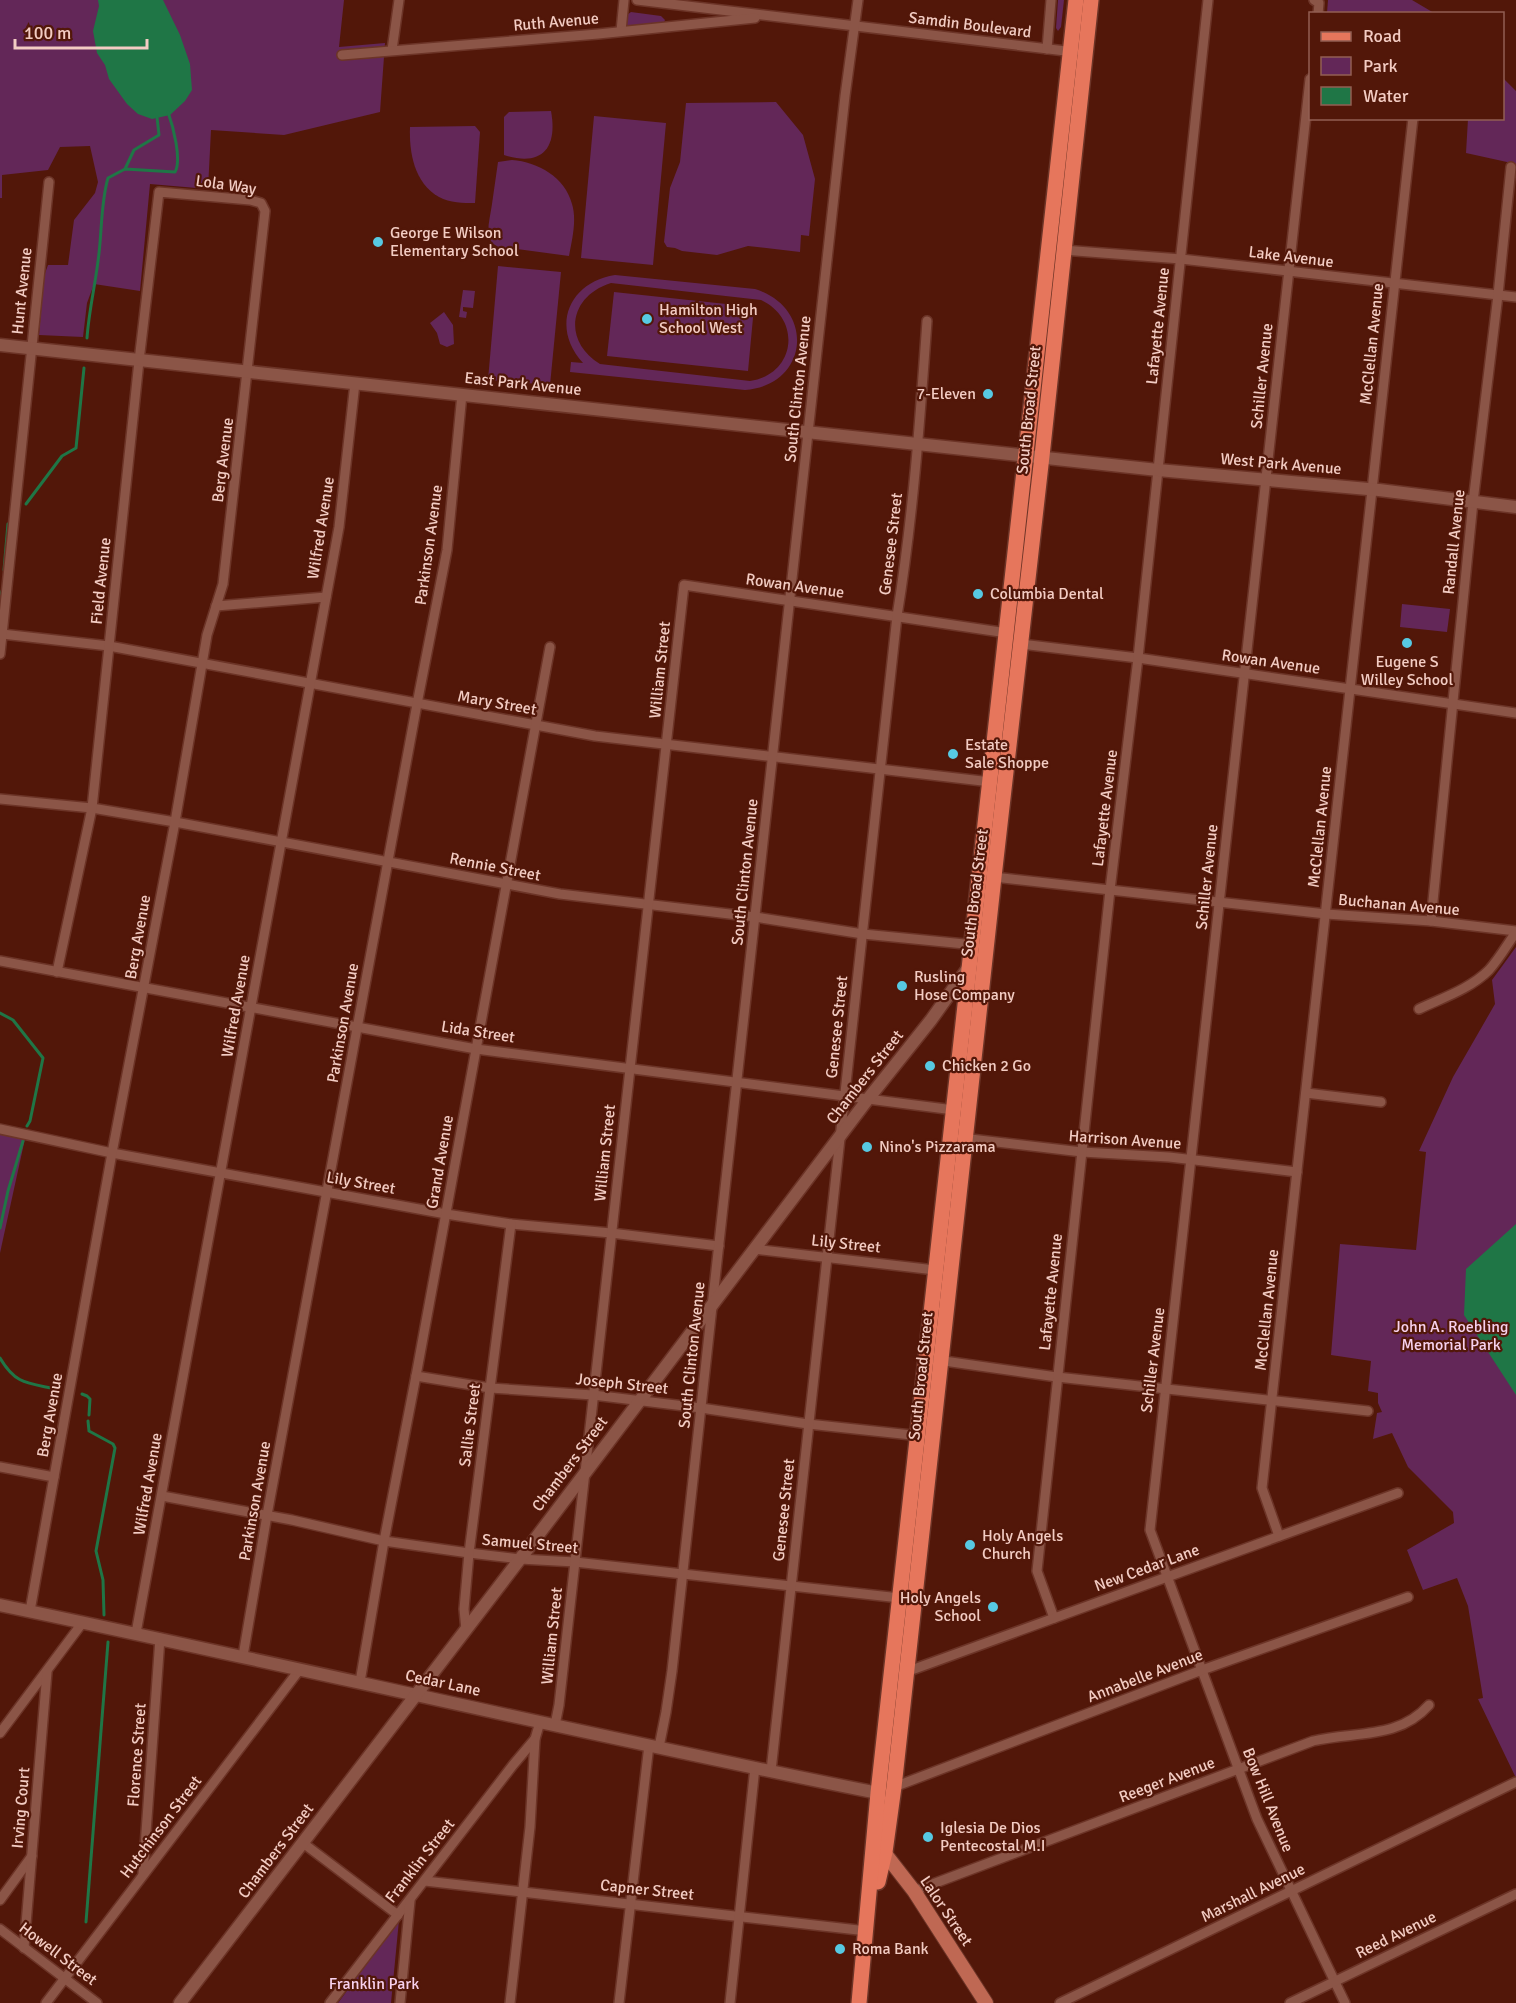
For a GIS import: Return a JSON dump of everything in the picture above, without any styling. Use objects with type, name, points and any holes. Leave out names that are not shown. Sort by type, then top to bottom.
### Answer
[{"type":"main road","name":"South Broad Street","points":[[983,919],[994,877],[1063,250],[1078,52],[1076,0]]},
{"type":"main road","name":"South Broad Street","points":[[867,1931],[885,1852],[894,1787],[906,1672],[925,1437],[983,919],[990,782],[1026,454],[1078,52],[1091,0]]},
{"type":"main road","name":"South Broad Street","points":[[933,1360],[935,1270],[958,1138],[954,1110],[970,965],[980,945]]},
{"type":"main road","name":"South Broad Street","points":[[859,2003],[878,1793],[900,1598],[925,1437]]},
{"type":"main road","name":"Lalor Street","points":[[874,1840],[914,1891],[983,2002]]},
{"type":"street","points":[[392,50],[399,0]]},
{"type":"street","points":[[621,31],[624,0]]},
{"type":"street","name":"Samdin Boulevard","points":[[637,0],[1078,52]]},
{"type":"street","name":"South Clinton Avenue","points":[[619,2003],[630,1904],[654,1746],[666,1712],[672,1671],[845,96],[858,0]]},
{"type":"street","points":[[1047,49],[1051,0]]},
{"type":"street","name":"Lafayette Avenue","points":[[1054,1618],[1037,1571],[1208,0]]},
{"type":"street","name":"Ruth Avenue","points":[[342,54],[772,16]]},
{"type":"street","name":"Schiller Avenue","points":[[1202,1670],[1150,1530],[1309,96]]},
{"type":"street","name":"McClellan Avenue","points":[[1279,1536],[1262,1488],[1413,120]]},
{"type":"street","name":"Randall Avenue","points":[[1431,921],[1473,502],[1511,167]]},
{"type":"street","name":"Hunt Avenue","points":[[0,654],[49,182]]},
{"type":"street","name":"Lola Way","points":[[159,192],[250,200],[261,203],[265,211],[259,267]]},
{"type":"street","name":"Field Avenue","points":[[57,972],[92,808],[159,192]]},
{"type":"street","name":"Lake Avenue","points":[[1063,250],[1181,259],[1516,297]]},
{"type":"street","name":"Berg Avenue","points":[[30,1611],[112,1153],[175,822],[207,635],[223,584],[259,267]]},
{"type":"street","name":"Genesee Street","points":[[771,1771],[897,616],[918,443],[927,321]]},
{"type":"street","name":"East Park Avenue","points":[[0,345],[1042,456]]},
{"type":"street","name":"Wilfred Avenue","points":[[136,1633],[339,527],[355,383]]},
{"type":"street","name":"Parkinson Avenue","points":[[243,1656],[267,1515],[447,550],[462,394]]},
{"type":"street","name":"West Park Avenue","points":[[1042,456],[1158,470],[1372,489],[1516,507]]},
{"type":"street","name":"Rowan Avenue","points":[[684,585],[1007,633]]},
{"type":"street","name":"William Street","points":[[555,1725],[560,1705],[684,585]]},
{"type":"street","points":[[216,606],[326,597]]},
{"type":"street","name":"Mary Street","points":[[2,634],[109,646],[203,662],[595,736],[990,782]]},
{"type":"street","name":"Rowan Avenue","points":[[1021,644],[1138,658],[1516,713]]},
{"type":"street","name":"Grand Avenue","points":[[360,1682],[384,1541],[550,647]]},
{"type":"street","name":"Rennie Street","points":[[0,799],[92,808],[175,822],[560,894],[755,917],[862,934],[980,945]]},
{"type":"street","name":"Buchanan Avenue","points":[[994,877],[1326,914],[1431,921],[1516,931]]},
{"type":"street","points":[[1419,1008],[1480,979],[1494,964],[1516,931]]},
{"type":"street","name":"Lida Street","points":[[0,961],[476,1049],[954,1110]]},
{"type":"street","name":"Chambers Street","points":[[180,2003],[868,1099],[932,1020],[970,965]]},
{"type":"street","points":[[1306,1093],[1381,1102]]},
{"type":"street","name":"Lily Street","points":[[0,1129],[112,1153],[446,1214],[511,1224],[719,1246]]},
{"type":"street","name":"Harrison Avenue","points":[[958,1138],[1297,1172]]},
{"type":"street","name":"Sallie Street","points":[[466,1630],[464,1609],[469,1553],[511,1224]]},
{"type":"street","name":"Lily Street","points":[[754,1249],[935,1270]]},
{"type":"street","points":[[933,1360],[1057,1377],[1368,1411]]},
{"type":"street","name":"Joseph Street","points":[[416,1376],[490,1388],[593,1395],[925,1437]]},
{"type":"street","points":[[0,1467],[54,1477]]},
{"type":"street","name":"New Cedar Lane","points":[[906,1672],[1398,1492]]},
{"type":"street","name":"Samuel Street","points":[[162,1496],[267,1515],[384,1541],[469,1553],[575,1562],[900,1598]]},
{"type":"street","name":"Annabelle Avenue","points":[[894,1787],[1202,1670],[1408,1597]]},
{"type":"street","name":"Cedar Lane","points":[[0,1605],[878,1793]]},
{"type":"street","points":[[0,1733],[83,1622]]},
{"type":"street","name":"Florence Street","points":[[143,1874],[160,1638]]},
{"type":"street","name":"Hutchinson Street","points":[[46,2003],[300,1669]]},
{"type":"street","name":"Bow Hill Avenue","points":[[1202,1670],[1257,1819],[1346,2003]]},
{"type":"street","name":"Irving Court","points":[[24,1948],[47,1672]]},
{"type":"street","name":"Reeger Avenue","points":[[914,1891],[1313,1742],[1330,1737],[1386,1731],[1418,1717],[1428,1705]]},
{"type":"street","points":[[510,2003],[530,1827],[535,1739],[540,1722]]},
{"type":"street","name":"Franklin Street","points":[[330,2003],[535,1739]]},
{"type":"street","points":[[730,2003],[755,1767]]},
{"type":"street","name":"Marshall Avenue","points":[[1060,2003],[1516,1782]]},
{"type":"street","points":[[303,1843],[398,1915]]},
{"type":"street","points":[[0,1899],[32,1856]]},
{"type":"street","name":"Capner Street","points":[[424,1881],[867,1931]]},
{"type":"street","name":"Reed Avenue","points":[[1290,2003],[1516,1894]]},
{"type":"street","points":[[400,2003],[410,1900]]},
{"type":"street","name":"Howell Street","points":[[0,1929],[97,2003]]},
{"type":"green space","points":[[0,0],[344,0],[339,47],[385,43],[380,112],[284,135],[211,130],[208,189],[150,184],[140,291],[94,284],[87,303],[83,337],[39,335],[44,276],[48,265],[68,265],[74,220],[95,193],[98,182],[90,146],[60,147],[48,170],[2,175],[2,198],[0,198]]},
{"type":"green space","points":[[1058,0],[1064,0],[1061,27],[1058,31],[1056,28]]},
{"type":"green space","points":[[1328,0],[1412,0],[1432,12],[1327,12]]},
{"type":"green space","points":[[631,12],[661,16],[665,20],[663,24],[629,27],[626,25],[627,15]]},
{"type":"green space","points":[[1504,79],[1516,91],[1516,164],[1466,153],[1468,120],[1504,120]]},
{"type":"green space","points":[[776,102],[803,135],[815,179],[809,236],[801,235],[800,252],[748,246],[717,255],[667,247],[664,242],[670,188],[680,162],[686,103]]},
{"type":"green space","points":[[551,111],[552,136],[544,152],[528,159],[504,155],[504,117],[509,112]]},
{"type":"green space","points":[[594,116],[666,123],[653,265],[581,258]]},
{"type":"green space","points":[[475,126],[480,132],[475,203],[452,202],[443,199],[424,184],[419,175],[412,156],[410,127]]},
{"type":"green space","points":[[512,160],[541,168],[557,179],[568,194],[574,217],[569,256],[504,249],[496,246],[489,236],[498,162]]},
{"type":"green space","points":[[498,266],[561,272],[550,385],[488,380]]},
{"type":"green space","points":[[615,275],[755,289],[775,299],[788,312],[796,328],[797,345],[792,361],[782,375],[766,385],[745,390],[570,372],[571,362],[583,363],[573,349],[568,335],[566,321],[569,308],[576,296],[599,279]],"holes":[[[611,283],[761,300],[774,309],[783,320],[788,332],[788,345],[785,357],[777,368],[765,376],[750,381],[600,364],[588,354],[576,332],[579,308],[586,298],[597,289]]]},
{"type":"green space","points":[[463,290],[475,291],[473,308],[463,307],[463,311],[467,312],[466,318],[459,317]]},
{"type":"green space","points":[[614,292],[754,307],[748,371],[607,356]]},
{"type":"green space","points":[[444,312],[453,325],[454,344],[447,347],[440,344],[437,333],[430,323]]},
{"type":"green space","points":[[1402,604],[1450,609],[1447,632],[1400,627]]},
{"type":"green space","name":"John A. Roebling Memorial Park","points":[[1516,947],[1516,1778],[1478,1699],[1483,1698],[1468,1606],[1457,1578],[1423,1590],[1407,1550],[1454,1523],[1453,1512],[1408,1467],[1392,1433],[1373,1439],[1377,1413],[1382,1412],[1378,1403],[1378,1393],[1368,1391],[1371,1361],[1331,1355],[1340,1244],[1416,1250],[1426,1152],[1419,1151],[1453,1077],[1495,1004],[1492,980]]},
{"type":"green space","points":[[0,1129],[26,1134],[0,1253]]},
{"type":"green space","name":"Franklin Park","points":[[399,1920],[391,2003],[338,2003]]},
{"type":"water","points":[[98,0],[163,0],[180,35],[190,64],[192,90],[185,101],[170,115],[152,119],[138,114],[127,104],[109,79],[105,65],[97,53],[93,31],[99,6]]},
{"type":"water","points":[[1516,1224],[1516,1395],[1464,1315],[1466,1269]]},
{"type":"waterway","points":[[87,338],[108,178],[125,169],[175,172],[178,160],[177,151],[168,112]]},
{"type":"waterway","points":[[125,169],[134,150],[159,135],[157,117]]},
{"type":"waterway","points":[[26,504],[62,456],[76,448],[84,368]]},
{"type":"waterway","points":[[4,570],[8,524]]},
{"type":"waterway","points":[[0,599],[2,591]]},
{"type":"waterway","points":[[0,1013],[13,1020],[43,1058],[27,1126]]},
{"type":"waterway","points":[[0,1228],[23,1141]]},
{"type":"waterway","points":[[0,1358],[17,1378],[30,1384],[56,1389]]},
{"type":"waterway","points":[[82,1394],[90,1399],[89,1415]]},
{"type":"waterway","points":[[88,1421],[89,1431],[113,1444],[115,1448],[96,1551],[103,1580],[104,1615]]},
{"type":"waterway","points":[[86,1922],[108,1642]]},
{"type":"place","name":"George E Wilson Elementary School","points":[[378,242]]},
{"type":"place","name":"Hamilton High School West","points":[[647,319]]},
{"type":"place","name":"7-Eleven","points":[[988,394]]},
{"type":"place","name":"Columbia Dental","points":[[978,594]]},
{"type":"place","name":"Eugene S Willey School","points":[[1407,643]]},
{"type":"place","name":"Estate Sale Shoppe","points":[[953,754]]},
{"type":"place","name":"Rusling Hose Company","points":[[902,986]]},
{"type":"place","name":"Chicken 2 Go","points":[[930,1066]]},
{"type":"place","name":"Nino's Pizzarama","points":[[867,1147]]},
{"type":"place","name":"Holy Angels Church","points":[[970,1545]]},
{"type":"place","name":"Holy Angels School","points":[[993,1607]]},
{"type":"place","name":"Iglesia De Dios Pentecostal M.I","points":[[928,1837]]},
{"type":"place","name":"Roma Bank","points":[[840,1949]]}]
